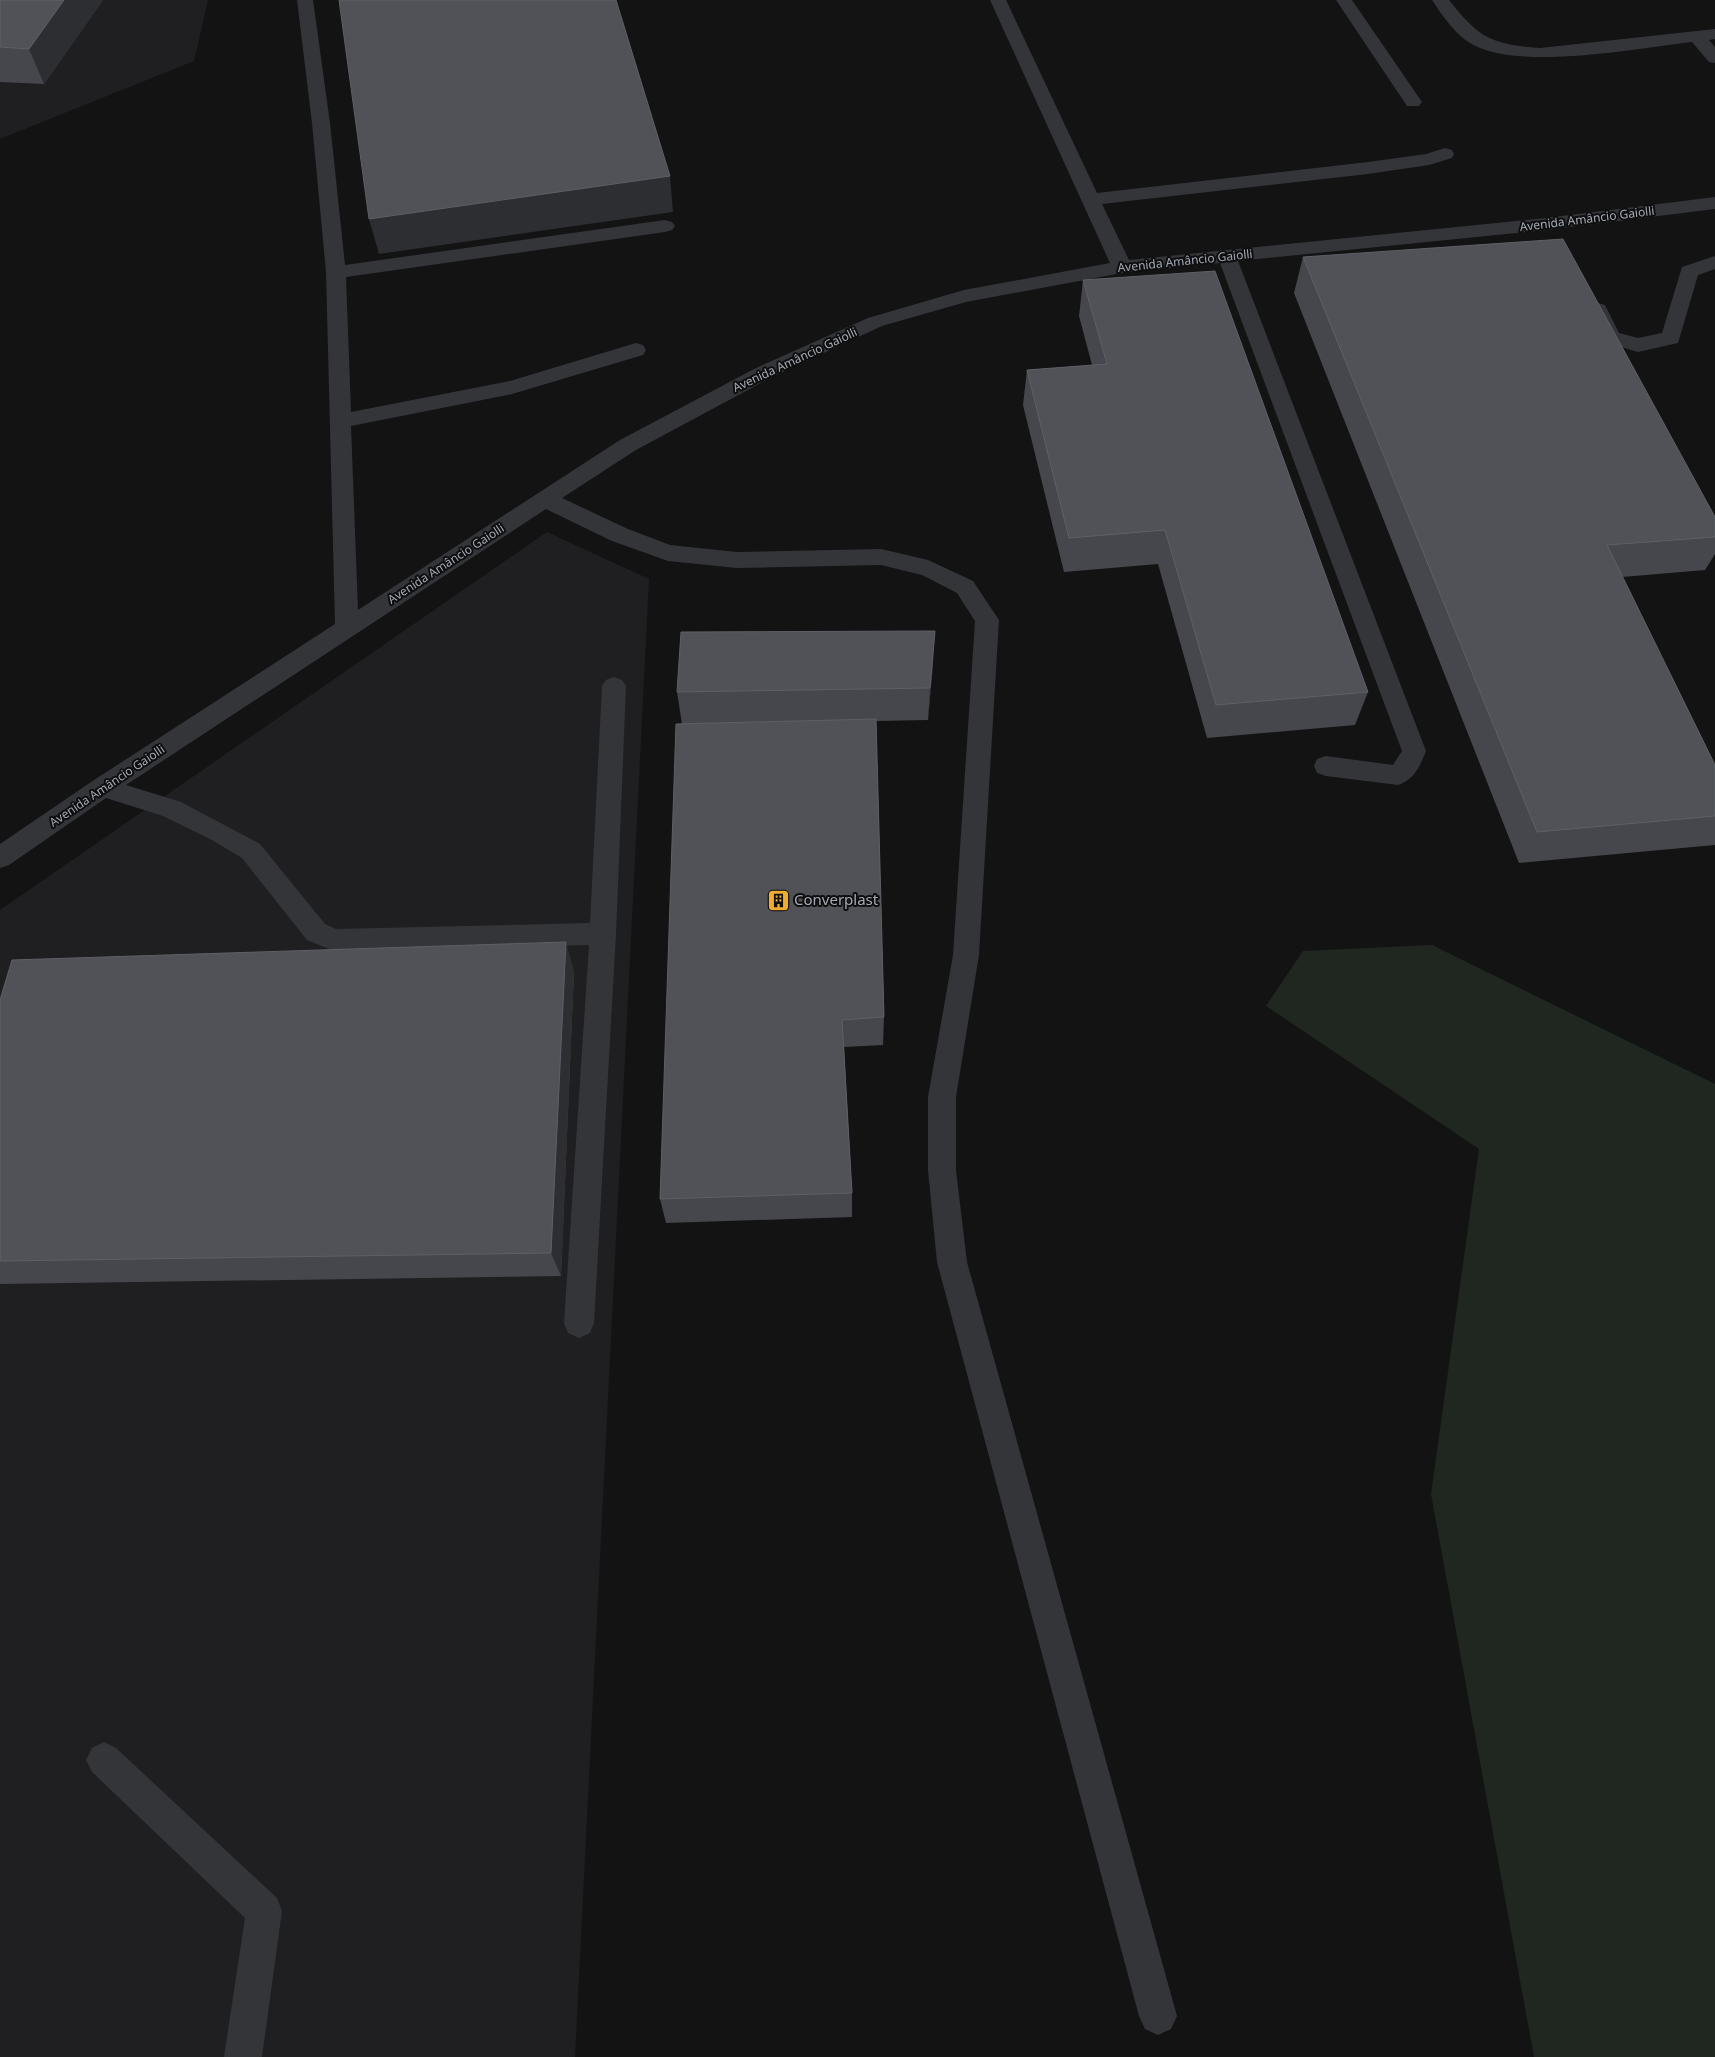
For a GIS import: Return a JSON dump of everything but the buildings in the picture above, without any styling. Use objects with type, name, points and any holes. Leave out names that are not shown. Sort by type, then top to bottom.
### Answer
[{"type":"street","points":[[306,0],[336,272],[347,628]]},
{"type":"street","points":[[998,0],[1122,267]]},
{"type":"street","points":[[1344,0],[1413,102]]},
{"type":"street","points":[[1440,0],[1469,34],[1491,45],[1514,50],[1540,53],[1715,34]]},
{"type":"street","points":[[1697,36],[1715,58]]},
{"type":"street","points":[[1092,199],[1368,168],[1429,159],[1445,154]]},
{"type":"street","name":"Avenida Amâncio Gaiolli","points":[[0,858],[103,787],[628,445],[763,373],[875,322],[964,296],[1122,267],[1551,232],[1715,202]]},
{"type":"street","points":[[336,272],[665,226]]},
{"type":"street","points":[[1227,257],[1414,750],[1408,765],[1398,775],[1326,766]]},
{"type":"street","points":[[1591,295],[1611,336],[1638,345],[1671,338],[1689,271],[1715,262]]},
{"type":"street","points":[[340,421],[512,387],[636,350]]},
{"type":"street","points":[[545,499],[620,536],[668,553],[737,560],[881,557],[928,568],[965,587],[987,620],[966,955],[942,1097],[942,1170],[952,1262],[1158,2016]]},
{"type":"street","points":[[579,1323],[602,934],[614,686]]},
{"type":"street","points":[[103,787],[172,808],[219,832],[250,851],[316,932],[334,940],[602,934]]},
{"type":"street","points":[[104,1760],[264,1911],[243,2057]]},
{"type":"shaded area","points":[[0,0],[208,0],[194,61],[0,139]]},
{"type":"shaded area","points":[[547,532],[649,579],[575,2057],[0,2057],[0,910]]},
{"type":"shaded area","points":[[1432,945],[1715,1084],[1715,2057],[1534,2057],[1431,1494],[1479,1149],[1266,1006],[1303,951]]},
{"type":"place","name":"Converplast","points":[[778,900]]}]
